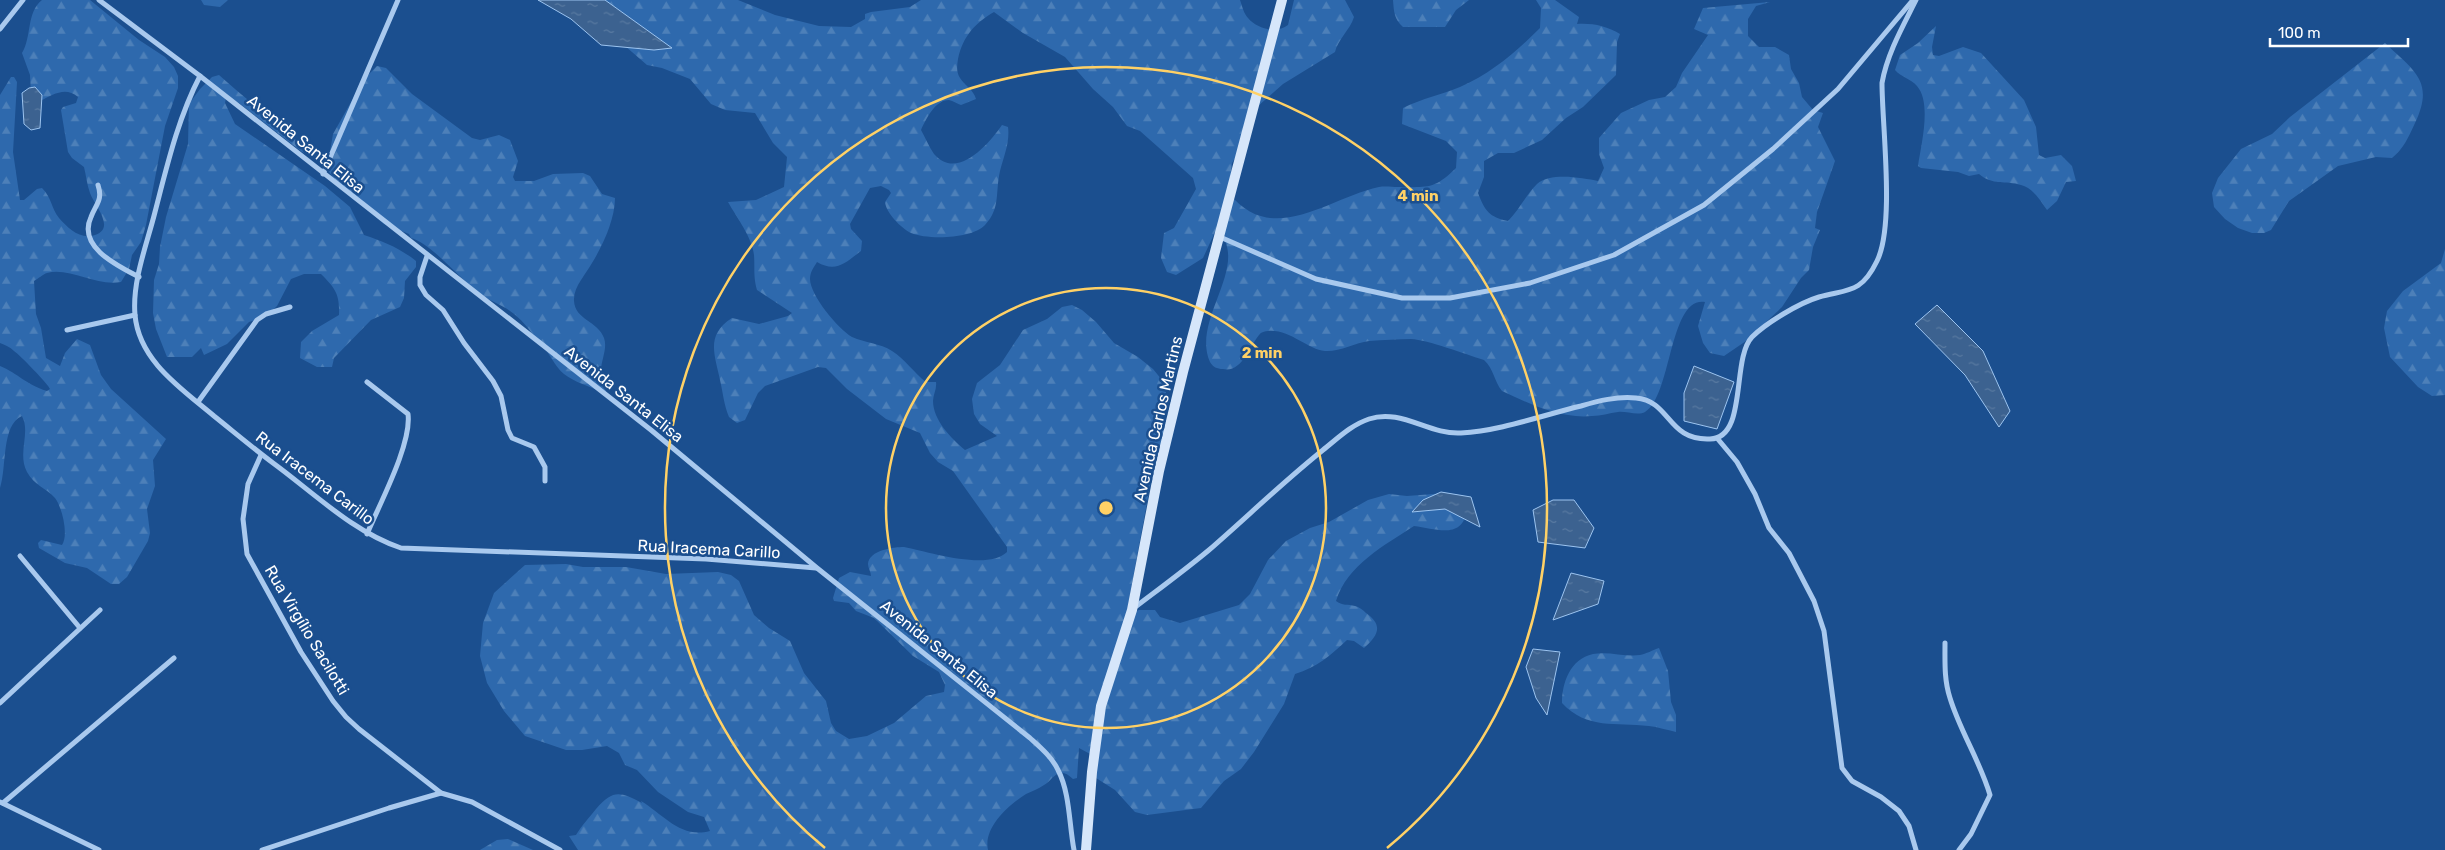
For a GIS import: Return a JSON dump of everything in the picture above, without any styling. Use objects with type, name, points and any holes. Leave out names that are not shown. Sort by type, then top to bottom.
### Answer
[{"type":"street","points":[[0,29],[23,0]]},
{"type":"street","name":"Avenida Santa Elisa","points":[[99,0],[200,76],[426,256],[651,430],[817,568],[1044,750],[1055,764],[1062,780],[1074,850]]},
{"type":"street","points":[[323,174],[398,0]]},
{"type":"street","name":"Avenida Carlos Martins","points":[[1086,850],[1092,772],[1102,706],[1132,610],[1161,462],[1183,372],[1282,0]]},
{"type":"street","points":[[1220,236],[1316,279],[1402,298],[1450,298],[1530,283],[1614,255],[1704,205],[1773,149],[1838,89],[1914,0]]},
{"type":"street","points":[[1132,610],[1208,551],[1309,461],[1343,434],[1370,419],[1390,416],[1458,434],[1480,431],[1604,400],[1639,398],[1660,408],[1680,432],[1702,438],[1717,438],[1729,427],[1735,414],[1740,366],[1744,352],[1752,338],[1805,303],[1853,289],[1866,279],[1877,261],[1882,249],[1886,214],[1883,77],[1914,0]]},
{"type":"street","name":"Rua Iracema Carillo","points":[[200,76],[188,98],[167,162],[139,277],[135,315],[139,334],[152,358],[171,381],[261,454],[367,534],[401,548],[706,559],[817,568]]},
{"type":"street","points":[[98,185],[101,193],[99,204],[90,217],[88,227],[91,239],[98,251],[113,264],[139,277]]},
{"type":"street","points":[[426,256],[420,276],[420,285],[426,295],[443,310],[464,343],[493,381],[501,396],[508,430],[512,438],[534,447],[545,467],[545,481]]},
{"type":"street","points":[[198,402],[257,320],[266,314],[290,307]]},
{"type":"street","points":[[67,330],[135,315]]},
{"type":"street","points":[[367,382],[408,414],[409,421],[408,432],[393,474],[367,534]]},
{"type":"street","points":[[1717,438],[1737,462],[1755,494],[1769,528],[1789,553],[1814,601],[1824,630],[1842,768],[1852,781],[1881,797],[1899,811],[1909,826],[1916,850]]},
{"type":"street","name":"Rua Virgílio Sacilotti","points":[[261,454],[248,484],[243,519],[247,554],[301,652],[346,717],[441,793],[472,802],[560,850]]},
{"type":"street","points":[[20,556],[80,628]]},
{"type":"street","points":[[0,703],[100,610]]},
{"type":"street","points":[[1945,643],[1944,669],[1950,698],[1983,771],[1990,795],[1971,834],[1959,850]]},
{"type":"street","points":[[99,850],[2,802],[174,658]]},
{"type":"street","points":[[262,850],[441,793]]},
{"type":"green space","points":[[42,0],[90,0],[139,40],[165,57],[174,67],[178,76],[178,88],[165,126],[146,225],[141,242],[132,255],[129,269],[121,282],[103,282],[56,272],[45,274],[34,281],[36,314],[41,328],[46,358],[60,366],[65,353],[77,339],[90,345],[101,375],[111,389],[166,439],[153,460],[155,486],[147,509],[150,533],[148,541],[127,577],[119,584],[111,584],[87,568],[65,563],[39,548],[38,543],[41,540],[62,545],[65,528],[58,502],[48,491],[33,480],[24,465],[25,429],[22,416],[15,421],[8,437],[0,488],[0,366],[39,388],[47,391],[50,389],[17,353],[0,343],[0,95],[11,77],[14,77],[17,82],[13,152],[20,200],[24,200],[37,189],[42,188],[59,218],[77,234],[91,236],[99,233],[103,229],[104,223],[90,193],[84,167],[72,158],[68,152],[61,110],[63,107],[76,103],[78,97],[64,92],[54,94],[40,101],[31,95],[30,75],[22,53],[27,40],[31,18],[37,5]]},
{"type":"green space","points":[[201,0],[228,0],[220,7],[204,5]]},
{"type":"green space","points":[[578,0],[738,0],[775,15],[819,26],[851,27],[865,19],[865,14],[910,7],[921,0],[1240,0],[1245,14],[1252,22],[1273,30],[1288,25],[1294,0],[1345,0],[1354,17],[1335,52],[1283,84],[1258,106],[1241,149],[1232,163],[1229,193],[1246,209],[1263,217],[1282,218],[1301,215],[1379,187],[1423,187],[1436,184],[1442,180],[1456,168],[1457,152],[1446,141],[1402,124],[1403,108],[1460,87],[1493,69],[1513,54],[1540,28],[1541,8],[1536,0],[1555,0],[1579,17],[1577,24],[1599,26],[1620,34],[1617,42],[1616,75],[1583,107],[1566,118],[1542,140],[1514,153],[1498,153],[1484,161],[1484,177],[1478,193],[1488,212],[1508,221],[1533,188],[1543,180],[1567,177],[1598,181],[1604,168],[1599,154],[1599,138],[1621,113],[1649,100],[1665,97],[1676,87],[1682,73],[1708,35],[1694,29],[1703,8],[1770,2],[1756,6],[1748,19],[1748,36],[1759,47],[1775,47],[1789,55],[1791,69],[1799,83],[1802,97],[1813,110],[1823,113],[1818,127],[1835,161],[1817,212],[1815,228],[1820,230],[1813,247],[1809,270],[1801,278],[1782,307],[1746,341],[1724,356],[1710,353],[1703,343],[1698,326],[1705,302],[1693,304],[1684,314],[1677,330],[1661,387],[1654,402],[1645,412],[1618,412],[1599,416],[1580,416],[1546,410],[1502,391],[1490,367],[1484,360],[1411,339],[1369,341],[1325,351],[1312,347],[1284,333],[1266,331],[1262,332],[1255,340],[1240,363],[1230,369],[1219,369],[1210,362],[1206,346],[1208,329],[1225,277],[1228,261],[1227,246],[1219,232],[1215,232],[1203,258],[1176,275],[1167,272],[1161,258],[1164,233],[1174,228],[1196,189],[1193,178],[1140,131],[1127,126],[1113,107],[1093,89],[1065,57],[1023,33],[994,12],[971,31],[963,44],[958,59],[957,68],[959,76],[976,99],[961,105],[949,100],[939,103],[921,130],[934,154],[943,161],[953,164],[972,157],[981,150],[1002,125],[1008,127],[1007,144],[1000,171],[997,200],[990,219],[979,230],[960,236],[928,237],[911,233],[899,224],[886,206],[885,202],[891,193],[889,190],[881,186],[870,188],[850,224],[851,229],[862,241],[861,251],[845,263],[835,267],[817,262],[811,274],[811,286],[815,294],[840,327],[852,337],[883,346],[892,351],[926,382],[936,382],[933,401],[936,415],[939,422],[965,450],[997,436],[980,424],[974,414],[972,399],[977,383],[1000,365],[1023,330],[1047,319],[1062,307],[1072,305],[1082,310],[1096,322],[1114,343],[1138,357],[1153,369],[1162,380],[1166,391],[1166,404],[1161,424],[1164,430],[1173,430],[1173,434],[1171,440],[1158,453],[1155,462],[1128,605],[1128,614],[1139,610],[1155,610],[1160,617],[1180,623],[1239,605],[1250,594],[1268,560],[1286,541],[1310,528],[1329,522],[1368,500],[1389,494],[1407,496],[1447,493],[1467,509],[1465,519],[1455,529],[1448,530],[1414,526],[1379,549],[1358,566],[1341,588],[1336,601],[1358,607],[1371,617],[1377,626],[1373,639],[1364,648],[1354,641],[1347,640],[1323,660],[1295,674],[1284,704],[1254,752],[1241,769],[1224,781],[1201,808],[1147,815],[1135,812],[1115,790],[1096,778],[1092,755],[1079,748],[1077,778],[1073,779],[1064,773],[1060,773],[1040,788],[1026,794],[1012,804],[993,825],[989,833],[988,850],[578,850],[569,836],[576,835],[607,798],[617,794],[628,796],[642,803],[641,801],[681,829],[700,833],[710,831],[704,817],[688,812],[658,792],[637,770],[625,765],[619,753],[607,746],[582,750],[566,750],[525,736],[504,711],[487,683],[480,656],[483,623],[494,593],[525,565],[566,564],[583,567],[626,567],[666,574],[718,572],[731,575],[739,581],[754,615],[769,628],[790,641],[804,673],[826,701],[831,723],[836,731],[849,739],[867,736],[894,723],[926,696],[944,692],[945,685],[939,672],[913,656],[874,618],[856,611],[849,603],[834,601],[833,598],[839,578],[850,572],[871,576],[868,566],[869,559],[877,552],[888,549],[904,547],[943,556],[986,560],[1007,552],[1007,547],[953,471],[938,462],[930,453],[920,433],[886,419],[847,389],[826,368],[818,367],[765,386],[758,393],[745,420],[737,423],[729,417],[714,354],[715,338],[718,331],[732,318],[759,324],[788,316],[792,313],[757,290],[753,248],[728,202],[756,200],[784,187],[787,157],[773,143],[755,113],[725,110],[711,104],[690,79],[662,68],[647,65],[602,26]]},
{"type":"green space","points":[[1393,0],[1469,0],[1456,10],[1445,27],[1403,27],[1396,18]]},
{"type":"green space","points":[[1936,26],[1932,47],[1933,55],[1939,56],[1963,47],[1981,53],[2024,100],[2036,127],[2039,155],[2045,158],[2061,155],[2072,166],[2076,181],[2066,182],[2057,201],[2047,210],[2033,192],[2021,185],[1989,180],[1979,174],[1969,176],[1958,172],[1921,168],[1918,166],[1923,136],[1924,103],[1917,86],[1895,70],[1900,55],[1918,43]]},
{"type":"green space","points":[[2385,43],[2413,70],[2422,87],[2421,109],[2400,150],[2392,158],[2376,157],[2338,166],[2289,201],[2271,230],[2264,233],[2252,233],[2238,228],[2225,219],[2214,207],[2212,193],[2218,178],[2241,149],[2272,134],[2290,117]]},
{"type":"green space","points":[[377,66],[386,68],[412,94],[472,138],[480,140],[499,135],[510,140],[518,161],[513,177],[515,181],[534,181],[553,174],[583,173],[590,176],[602,194],[615,198],[611,223],[604,240],[574,296],[575,307],[578,312],[601,332],[604,338],[605,347],[601,373],[606,391],[601,392],[577,382],[564,374],[518,317],[472,288],[428,247],[411,238],[409,234],[384,224],[337,183],[327,169],[333,134],[364,79]]},
{"type":"green space","points":[[219,75],[291,135],[314,157],[302,152],[239,103],[226,97],[225,103],[235,124],[325,186],[350,207],[364,235],[392,246],[416,261],[416,267],[405,281],[404,298],[400,307],[371,320],[334,358],[332,367],[317,367],[300,358],[301,342],[312,331],[339,315],[339,302],[336,292],[321,274],[304,274],[291,279],[277,306],[265,317],[249,322],[227,344],[204,355],[201,348],[192,357],[167,357],[156,329],[153,313],[154,280],[159,264],[160,247],[166,217],[188,144],[189,104],[212,77]]},
{"type":"green space","points":[[2445,249],[2445,395],[2432,396],[2418,387],[2390,357],[2384,328],[2387,311],[2403,291],[2441,263]]},
{"type":"green space","points":[[1659,648],[1668,671],[1671,702],[1676,715],[1676,732],[1649,726],[1592,721],[1572,712],[1562,703],[1562,695],[1569,673],[1578,661],[1585,657],[1599,653],[1640,655]]},
{"type":"green space","points":[[508,839],[533,850],[480,850],[497,840]]},
{"type":"water","points":[[538,0],[605,0],[672,48],[654,50],[601,45],[571,19]]},
{"type":"water","points":[[35,87],[42,95],[40,128],[31,130],[24,124],[22,93],[29,88]]},
{"type":"water","points":[[1937,305],[1983,351],[2010,411],[1999,427],[1965,375],[1915,324]]},
{"type":"water","points":[[1694,366],[1734,382],[1717,429],[1684,421],[1684,393]]},
{"type":"water","points":[[1441,492],[1471,497],[1480,527],[1445,509],[1412,512],[1423,500]]},
{"type":"water","points":[[1553,500],[1574,500],[1594,528],[1585,548],[1538,542],[1533,510]]},
{"type":"water","points":[[1571,573],[1604,581],[1598,604],[1553,620]]},
{"type":"water","points":[[1533,649],[1560,652],[1547,715],[1536,698],[1526,667]]}]
